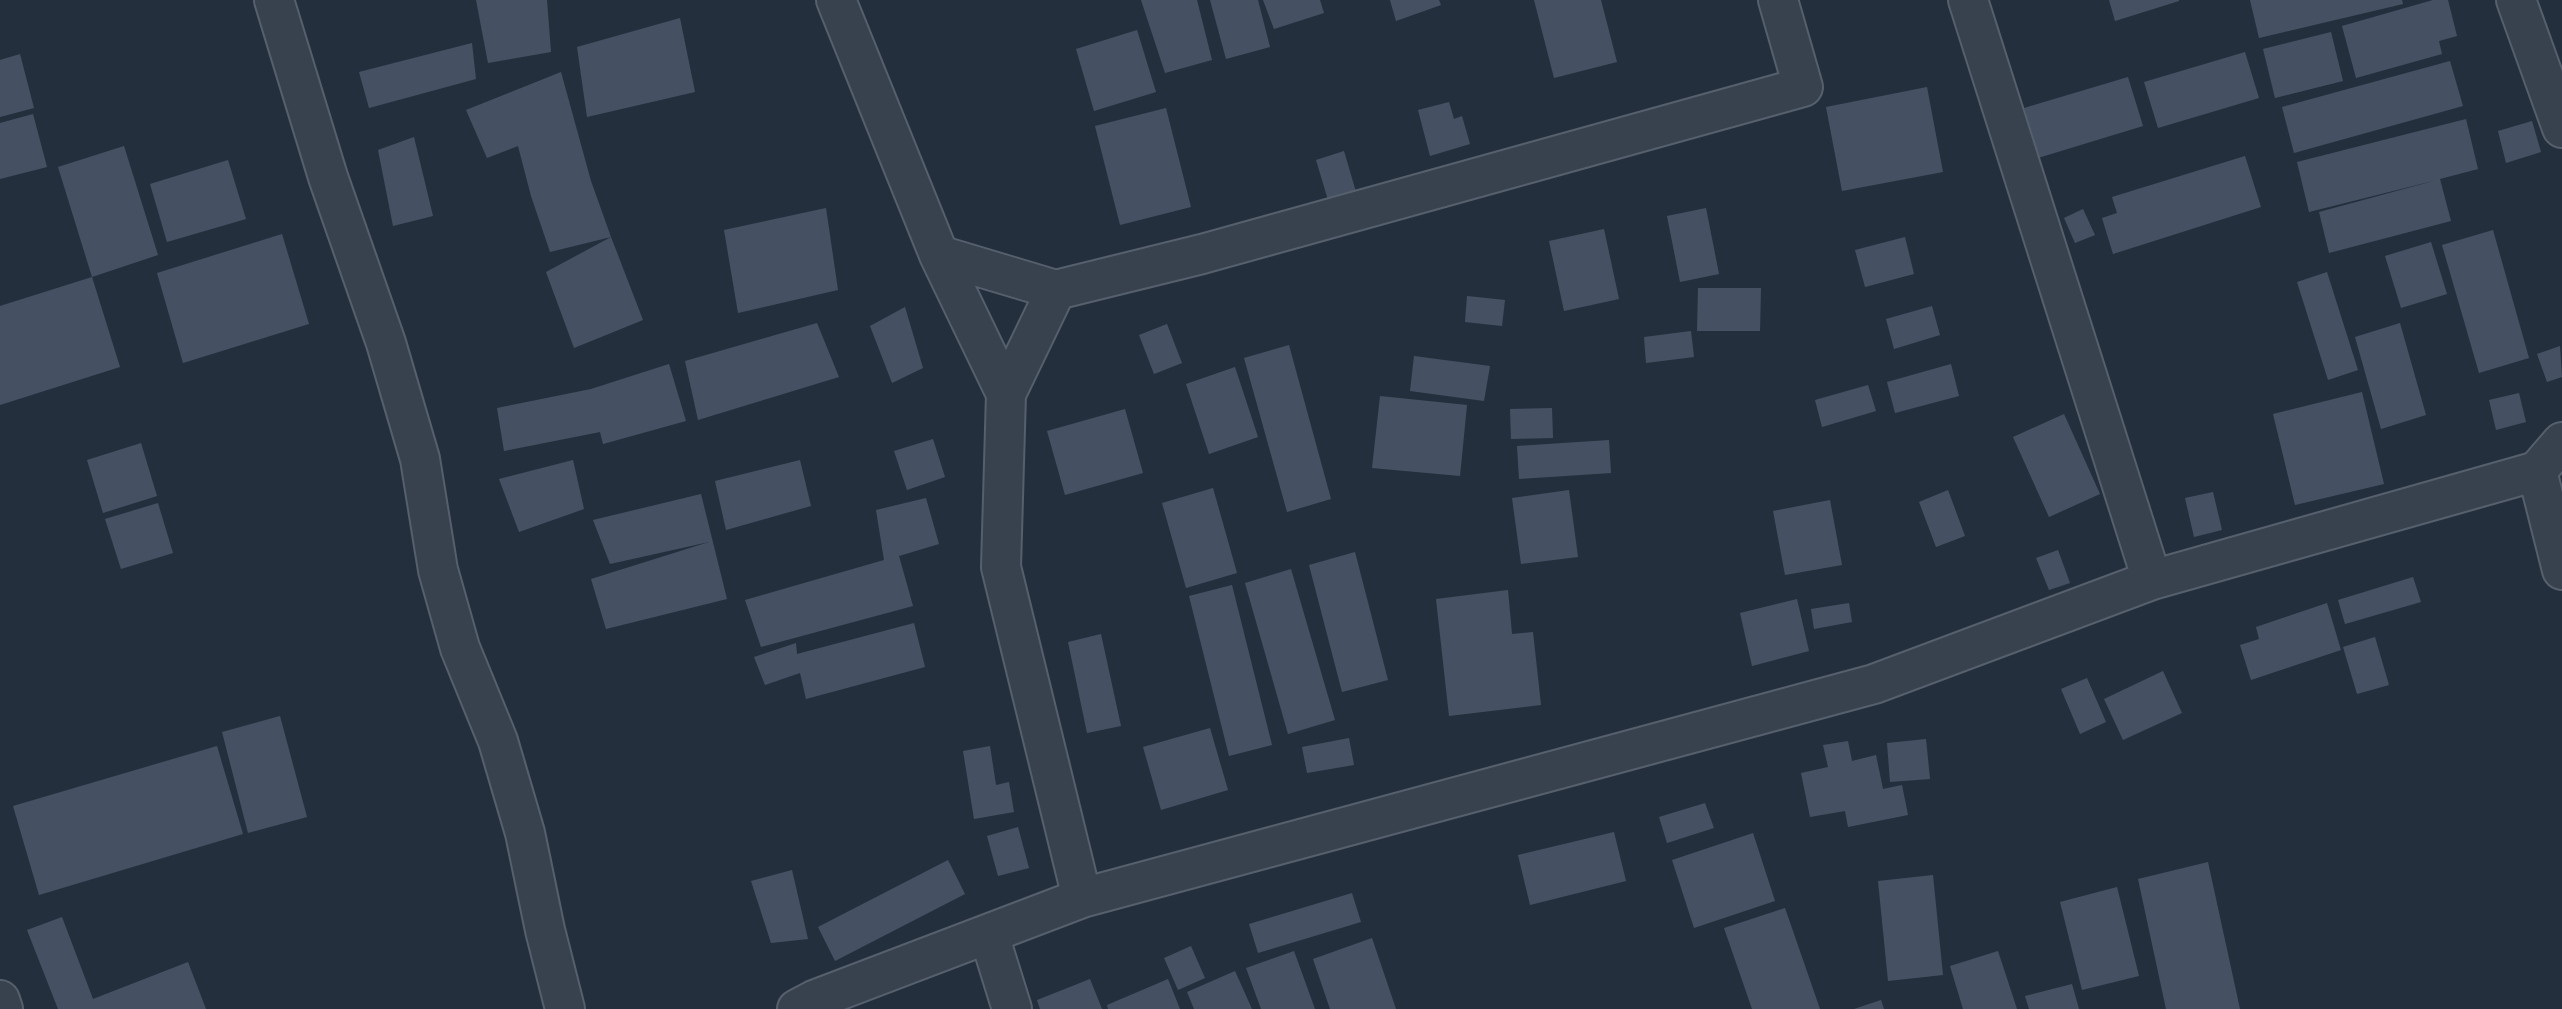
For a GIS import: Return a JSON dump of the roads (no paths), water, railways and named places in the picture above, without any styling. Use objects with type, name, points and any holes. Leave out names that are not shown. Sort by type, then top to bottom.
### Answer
[{"type":"street","points":[[274,0],[328,177],[386,343],[416,446],[438,570],[460,648],[498,741],[525,833],[565,1009]]},
{"type":"street","points":[[836,0],[939,255],[1006,394]]},
{"type":"street","points":[[939,255],[1056,290],[1202,254],[1803,86],[1777,0]]},
{"type":"street","points":[[1968,0],[2152,580]]},
{"type":"street","points":[[2516,0],[2562,128]]},
{"type":"street","points":[[1056,290],[1006,394],[1001,567],[1082,898]]},
{"type":"street","points":[[797,1009],[814,1000],[1082,898],[1874,684],[2152,580],[2537,471],[2562,442]]},
{"type":"street","points":[[2537,471],[2562,570]]},
{"type":"street","points":[[989,935],[1012,1009]]},
{"type":"street","points":[[0,1000],[3,1009]]}]
